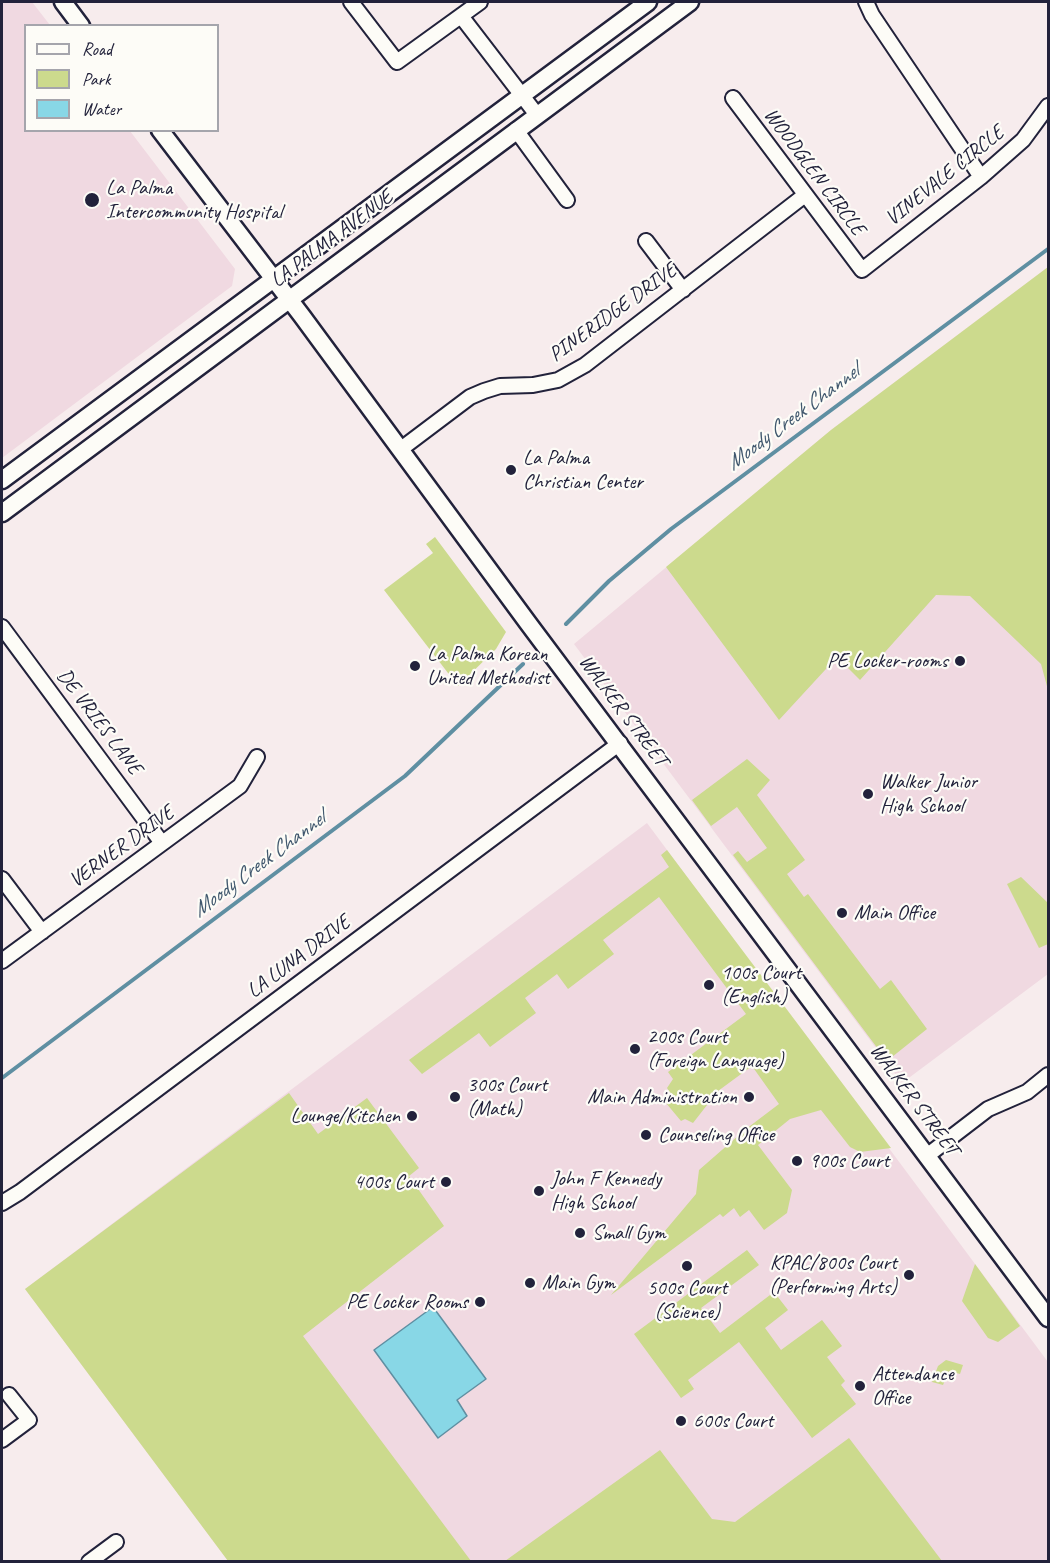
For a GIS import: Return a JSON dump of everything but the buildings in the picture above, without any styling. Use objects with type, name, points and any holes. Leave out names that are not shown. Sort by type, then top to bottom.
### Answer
[{"type":"main road","points":[[63,2],[80,24]]},
{"type":"main road","name":"LA PALMA AVENUE","points":[[2,480],[648,2]]},
{"type":"main road","name":"LA PALMA AVENUE","points":[[2,513],[690,2]]},
{"type":"main road","name":"WALKER STREET","points":[[162,132],[289,299],[1048,1318]]},
{"type":"street","points":[[351,2],[397,62],[480,2]]},
{"type":"street","points":[[866,2],[872,15],[981,177]]},
{"type":"street","points":[[461,16],[537,115]]},
{"type":"street","name":"WOODGLEN CIRCLE","points":[[734,98],[862,270]]},
{"type":"street","name":"VINEVALE CIRCLE","points":[[862,270],[981,177],[1023,140],[1048,106]]},
{"type":"street","points":[[516,130],[567,200]]},
{"type":"street","name":"PINERIDGE DRIVE","points":[[401,450],[470,397],[500,386],[533,385],[558,380],[585,365],[805,195]]},
{"type":"street","points":[[646,241],[683,290]]},
{"type":"street","name":"DE VRIES LANE","points":[[2,627],[162,843]]},
{"type":"street","name":"LA LUNA DRIVE","points":[[2,1203],[20,1192],[620,743]]},
{"type":"street","name":"VERNER DRIVE","points":[[2,961],[240,786],[257,757]]},
{"type":"street","points":[[2,879],[42,932]]},
{"type":"street","points":[[928,1155],[988,1109],[1027,1092],[1048,1075]]},
{"type":"street","points":[[2,1440],[29,1420],[9,1395]]},
{"type":"street","points":[[89,1562],[116,1542]]},
{"type":"shaded area","name":"La Palma Intercommunity Hospital","points":[[2,2],[32,2],[49,24],[24,24],[24,132],[131,132],[235,269],[232,286],[2,458]]},
{"type":"shaded area","name":"Walker Junior High School","points":[[1048,267],[1048,974],[902,1083],[574,644],[831,430]]},
{"type":"shaded area","name":"John F Kennedy High School","points":[[647,823],[1048,1362],[1048,1561],[228,1561],[25,1289]]},
{"type":"green space","points":[[1048,267],[1048,690],[1041,664],[970,596],[936,595],[860,680],[837,657],[779,720],[666,567],[831,430]]},
{"type":"green space","points":[[435,537],[506,632],[496,649],[458,686],[384,590],[433,553],[426,544]]},
{"type":"green space","points":[[747,759],[770,780],[757,795],[805,860],[787,874],[804,897],[808,894],[880,989],[891,980],[927,1029],[887,1061],[733,855],[738,851],[747,862],[767,848],[737,807],[711,826],[692,800]]},
{"type":"green space","points":[[667,850],[891,1148],[860,1152],[850,1147],[821,1110],[790,1119],[758,1145],[792,1190],[787,1213],[764,1230],[749,1210],[740,1217],[734,1208],[723,1217],[720,1214],[611,1295],[696,1194],[699,1170],[779,1104],[752,1066],[718,1091],[693,1123],[685,1119],[681,1121],[666,1103],[673,1097],[667,1088],[673,1079],[668,1072],[746,1014],[659,897],[603,940],[614,954],[568,989],[557,974],[525,998],[536,1013],[490,1047],[479,1033],[422,1074],[409,1060],[669,867],[661,855]]},
{"type":"green space","points":[[1021,877],[1048,903],[1048,944],[1039,948],[1007,884]]},
{"type":"green space","points":[[289,1093],[318,1134],[367,1098],[419,1168],[409,1176],[444,1226],[303,1336],[471,1561],[228,1561],[25,1289]]},
{"type":"green space","points":[[747,1250],[759,1265],[701,1308],[720,1333],[774,1292],[788,1310],[765,1328],[781,1350],[822,1320],[842,1346],[827,1357],[845,1381],[841,1385],[856,1404],[812,1438],[739,1342],[688,1380],[694,1389],[681,1398],[634,1334]]},
{"type":"green space","points":[[975,1264],[1020,1326],[998,1342],[988,1338],[962,1301]]},
{"type":"green space","points":[[946,1360],[963,1365],[960,1374],[949,1371],[943,1385],[932,1382],[938,1366]]},
{"type":"green space","points":[[849,1438],[942,1561],[505,1561],[660,1450],[712,1519],[735,1522]]},
{"type":"water","points":[[433,1307],[486,1379],[457,1400],[467,1416],[438,1438],[374,1350]]},
{"type":"waterway","name":"Moody Creek Channel","points":[[566,624],[609,581],[671,529],[1048,249]]},
{"type":"waterway","name":"Moody Creek Channel","points":[[2,1078],[405,776],[523,664]]},
{"type":"place","name":"La Palma Intercommunity Hospital","points":[[92,200]]},
{"type":"place","name":"La Palma Christian Center","points":[[511,470]]},
{"type":"place","name":"PE Locker-rooms","points":[[960,661]]},
{"type":"place","name":"La Palma Korean United Methodist","points":[[415,666]]},
{"type":"place","name":"Walker Junior High School","points":[[868,794]]},
{"type":"place","name":"Main Office","points":[[842,913]]},
{"type":"place","name":"100s Court (English)","points":[[709,985]]},
{"type":"place","name":"200s Court (Foreign Language)","points":[[635,1049]]},
{"type":"place","name":"300s Court (Math)","points":[[455,1097]]},
{"type":"place","name":"Main Administration","points":[[749,1097]]},
{"type":"place","name":"Lounge/Kitchen","points":[[412,1116]]},
{"type":"place","name":"Counseling Office","points":[[646,1135]]},
{"type":"place","name":"900s Court","points":[[797,1161]]},
{"type":"place","name":"400s Court","points":[[446,1182]]},
{"type":"place","name":"John F Kennedy High School","points":[[539,1191]]},
{"type":"place","name":"Small Gym","points":[[580,1233]]},
{"type":"place","name":"500s Court (Science)","points":[[687,1266]]},
{"type":"place","name":"KPAC/800s Court (Performing Arts)","points":[[909,1275]]},
{"type":"place","name":"Main Gym","points":[[530,1283]]},
{"type":"place","name":"PE Locker Rooms","points":[[480,1302]]},
{"type":"place","name":"Attendance Office","points":[[860,1386]]},
{"type":"place","name":"600s Court","points":[[681,1421]]}]
